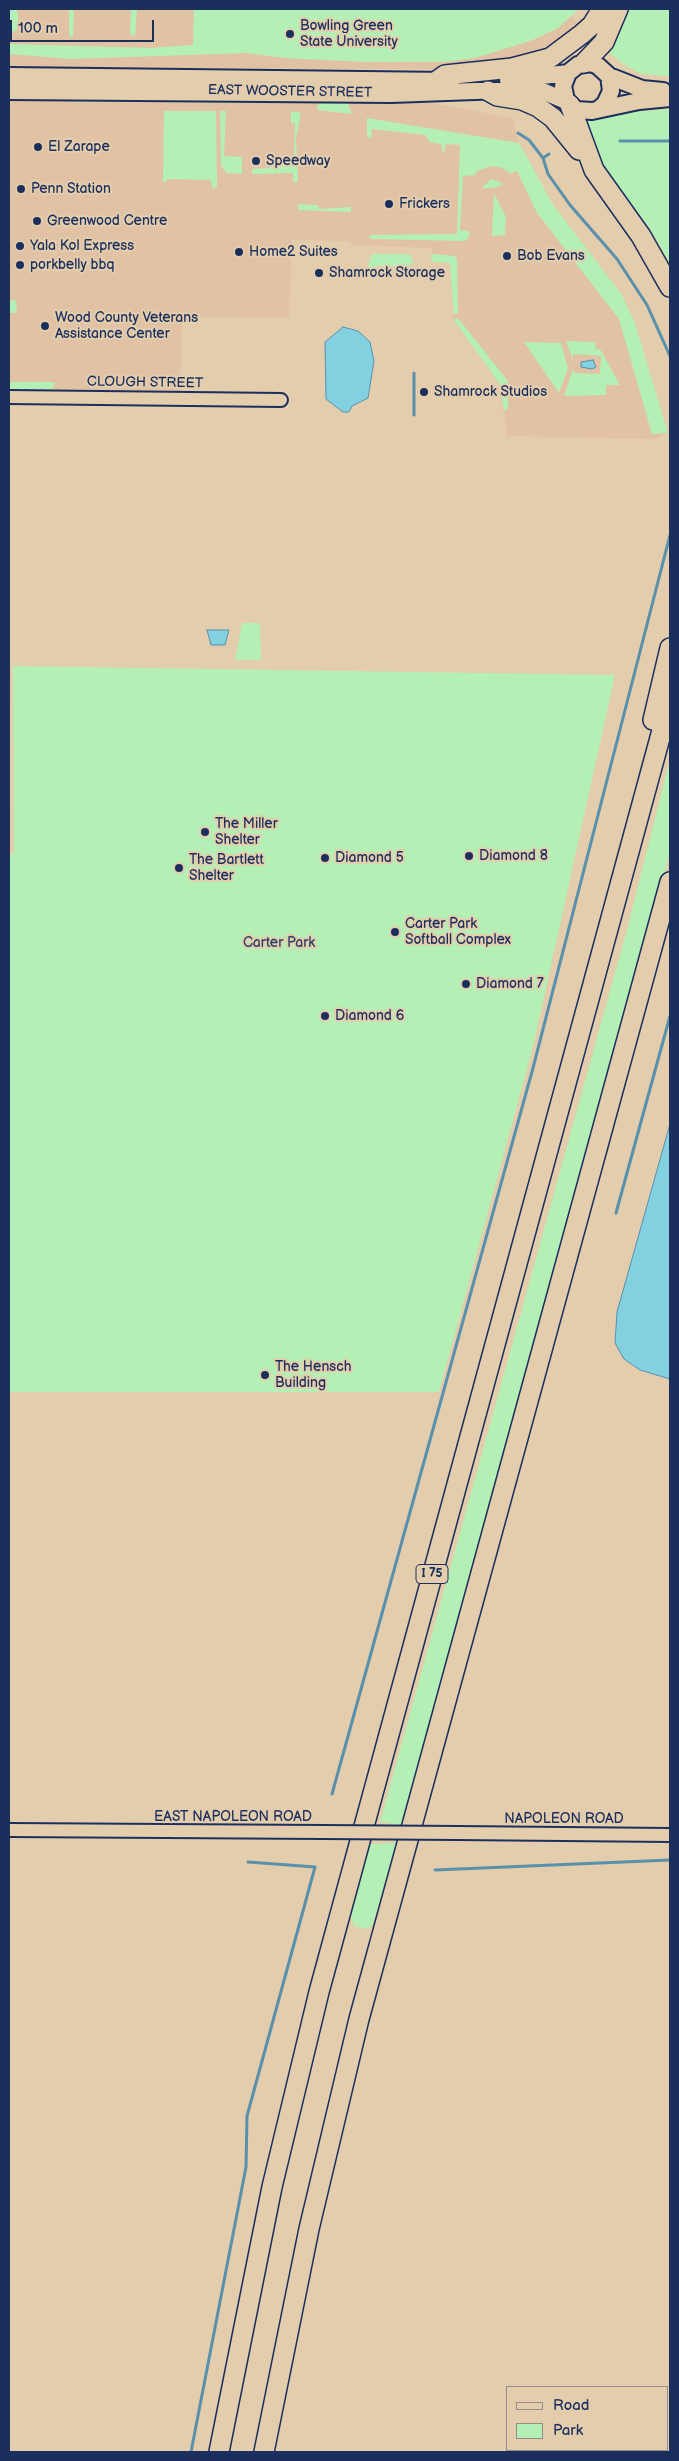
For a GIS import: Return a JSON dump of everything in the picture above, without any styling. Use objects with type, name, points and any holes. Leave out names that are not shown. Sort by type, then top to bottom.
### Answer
[{"type":"highway","points":[[438,80],[445,75],[512,68],[550,58],[592,25],[602,9]]},
{"type":"highway","points":[[576,68],[604,42],[618,9]]},
{"type":"highway","points":[[488,91],[497,96],[522,100],[546,112],[553,118],[594,170],[641,236],[670,287]]},
{"type":"highway","points":[[569,104],[594,170]]},
{"type":"highway","points":[[630,851],[647,746],[670,648]]},
{"type":"highway","name":"I 75","points":[[219,2452],[272,2187],[319,1992],[670,701]]},
{"type":"highway","points":[[264,2452],[308,2229],[359,2019],[670,882]]},
{"type":"main road","points":[[569,104],[562,86],[576,68],[598,66],[609,76],[642,90],[670,91]]},
{"type":"main road","name":"EAST WOOSTER STREET","points":[[9,76],[513,80],[576,68]]},
{"type":"main road","points":[[599,109],[605,104],[612,91],[609,76]]},
{"type":"main road","name":"EAST WOOSTER STREET","points":[[9,91],[379,94],[531,89],[545,92],[584,112],[639,101],[670,98]]},
{"type":"street","name":"CLOUGH STREET","points":[[9,397],[281,400]]},
{"type":"street","name":"EAST NAPOLEON ROAD","points":[[9,1830],[456,1833]]},
{"type":"street","name":"NAPOLEON ROAD","points":[[456,1833],[670,1835]]},
{"type":"shaded area","name":"Bowling Green State University","points":[[9,9],[564,9],[581,26],[545,51],[522,58],[446,69],[9,68]]},
{"type":"shaded area","points":[[9,91],[379,93],[513,118],[519,143],[554,206],[622,295],[635,323],[668,433],[656,439],[507,436],[499,383],[454,320],[450,263],[433,262],[430,256],[433,254],[431,248],[355,245],[347,241],[292,240],[289,318],[182,317],[180,398],[9,397]]},
{"type":"green space","points":[[9,9],[16,9],[18,13],[18,29],[12,32],[9,28]]},
{"type":"green space","points":[[69,9],[74,9],[73,37],[70,37],[69,34]]},
{"type":"green space","points":[[131,9],[137,9],[135,37],[130,34]]},
{"type":"green space","points":[[194,9],[579,9],[558,28],[533,40],[475,58],[445,62],[364,62],[285,58],[247,53],[71,59],[9,54],[9,44],[150,48],[193,45]]},
{"type":"green space","points":[[623,9],[670,9],[670,76],[641,74],[620,62],[606,49]]},
{"type":"green space","points":[[79,99],[144,100],[147,102],[76,102]]},
{"type":"green space","points":[[168,99],[228,100],[231,103],[166,102]]},
{"type":"green space","points":[[320,100],[342,100],[348,104],[352,114],[317,110]]},
{"type":"green space","points":[[670,109],[670,264],[649,227],[623,196],[593,152],[584,119],[597,115]]},
{"type":"green space","points":[[164,111],[216,111],[217,187],[212,188],[211,180],[167,179],[166,182],[163,182]]},
{"type":"green space","points":[[220,111],[226,111],[224,156],[242,157],[242,174],[227,173],[221,166]]},
{"type":"green space","points":[[291,111],[301,113],[296,138],[298,182],[293,182],[293,173],[252,174],[252,169],[270,168],[270,165],[283,164],[283,160],[294,159],[295,123],[291,123]]},
{"type":"green space","points":[[367,118],[519,143],[554,206],[622,295],[635,323],[668,433],[652,434],[619,319],[537,213],[517,171],[510,174],[503,168],[491,166],[477,171],[475,175],[463,176],[460,230],[469,231],[469,237],[465,241],[371,239],[369,235],[457,234],[460,145],[446,144],[444,152],[442,151],[441,144],[430,142],[425,135],[372,129],[371,138],[367,137]]},
{"type":"green space","points":[[491,179],[503,184],[495,188],[482,188]]},
{"type":"green space","points":[[494,193],[506,217],[505,235],[492,236]]},
{"type":"green space","points":[[298,204],[318,205],[319,209],[351,207],[351,212],[298,210]]},
{"type":"green space","points":[[372,254],[409,254],[414,262],[409,266],[376,266],[370,272],[370,277],[367,274],[362,279],[361,268],[367,268]]},
{"type":"green space","points":[[433,254],[455,256],[457,259],[458,313],[454,315],[450,263],[433,262],[430,256]]},
{"type":"green space","points":[[16,300],[17,313],[9,313],[9,301]]},
{"type":"green space","points":[[458,318],[508,381],[508,408],[504,411],[499,383],[454,320]]},
{"type":"green space","points":[[566,341],[596,342],[595,349],[600,349],[620,385],[606,385],[606,395],[564,396],[573,369],[574,373],[600,374],[601,356],[573,354],[573,361]]},
{"type":"green space","points":[[524,342],[561,343],[568,368],[559,393]]},
{"type":"green space","points":[[9,382],[55,382],[53,389],[9,389]]},
{"type":"green space","points":[[242,623],[260,623],[261,660],[235,660]]},
{"type":"green space","name":"Carter Park","points":[[13,666],[615,675],[533,1047],[439,1392],[9,1392],[9,854],[14,854]]},
{"type":"green space","points":[[670,759],[670,852],[652,920],[403,1825],[380,1822],[628,926]]},
{"type":"green space","points":[[398,1843],[372,1926],[365,1929],[354,1926],[351,1916],[366,1844]]},
{"type":"water","points":[[343,327],[358,331],[370,342],[374,361],[368,398],[352,406],[349,412],[343,412],[326,399],[325,342]]},
{"type":"water","points":[[593,360],[596,367],[592,369],[581,367],[581,362]]},
{"type":"water","points":[[207,630],[229,630],[225,645],[211,645]]},
{"type":"water","points":[[670,1124],[670,1379],[640,1370],[624,1359],[615,1343],[617,1312]]},
{"type":"waterway","points":[[518,133],[529,140],[543,158],[548,174],[570,205],[617,259],[647,305],[670,356]]},
{"type":"waterway","points":[[620,141],[670,141]]},
{"type":"waterway","points":[[543,158],[549,154]]},
{"type":"waterway","points":[[414,373],[414,415]]},
{"type":"waterway","points":[[332,1794],[533,1068],[670,535]]},
{"type":"waterway","points":[[616,1213],[670,1016]]},
{"type":"waterway","points":[[435,1870],[670,1860]]},
{"type":"waterway","points":[[191,2452],[246,2167],[247,2116],[315,1867],[248,1862]]},
{"type":"place","name":"Bowling Green State University","points":[[290,34]]},
{"type":"place","name":"El Zarape","points":[[38,147]]},
{"type":"place","name":"Speedway","points":[[256,161]]},
{"type":"place","name":"Penn Station","points":[[21,189]]},
{"type":"place","name":"Frickers","points":[[389,204]]},
{"type":"place","name":"Greenwood Centre","points":[[37,221]]},
{"type":"place","name":"Yala Kol Express","points":[[20,246]]},
{"type":"place","name":"Home2 Suites","points":[[239,252]]},
{"type":"place","name":"Bob Evans","points":[[507,256]]},
{"type":"place","name":"porkbelly bbq","points":[[20,265]]},
{"type":"place","name":"Shamrock Storage","points":[[319,273]]},
{"type":"place","name":"Wood County Veterans Assistance Center","points":[[45,326]]},
{"type":"place","name":"Shamrock Studios","points":[[424,392]]},
{"type":"place","name":"The Miller Shelter","points":[[205,832]]},
{"type":"place","name":"Diamond 8","points":[[469,856]]},
{"type":"place","name":"Diamond 5","points":[[325,858]]},
{"type":"place","name":"The Bartlett Shelter","points":[[179,868]]},
{"type":"place","name":"Carter Park Softball Complex","points":[[395,932]]},
{"type":"place","name":"Diamond 7","points":[[466,984]]},
{"type":"place","name":"Diamond 6","points":[[325,1016]]},
{"type":"place","name":"The Hensch Building","points":[[265,1375]]}]
